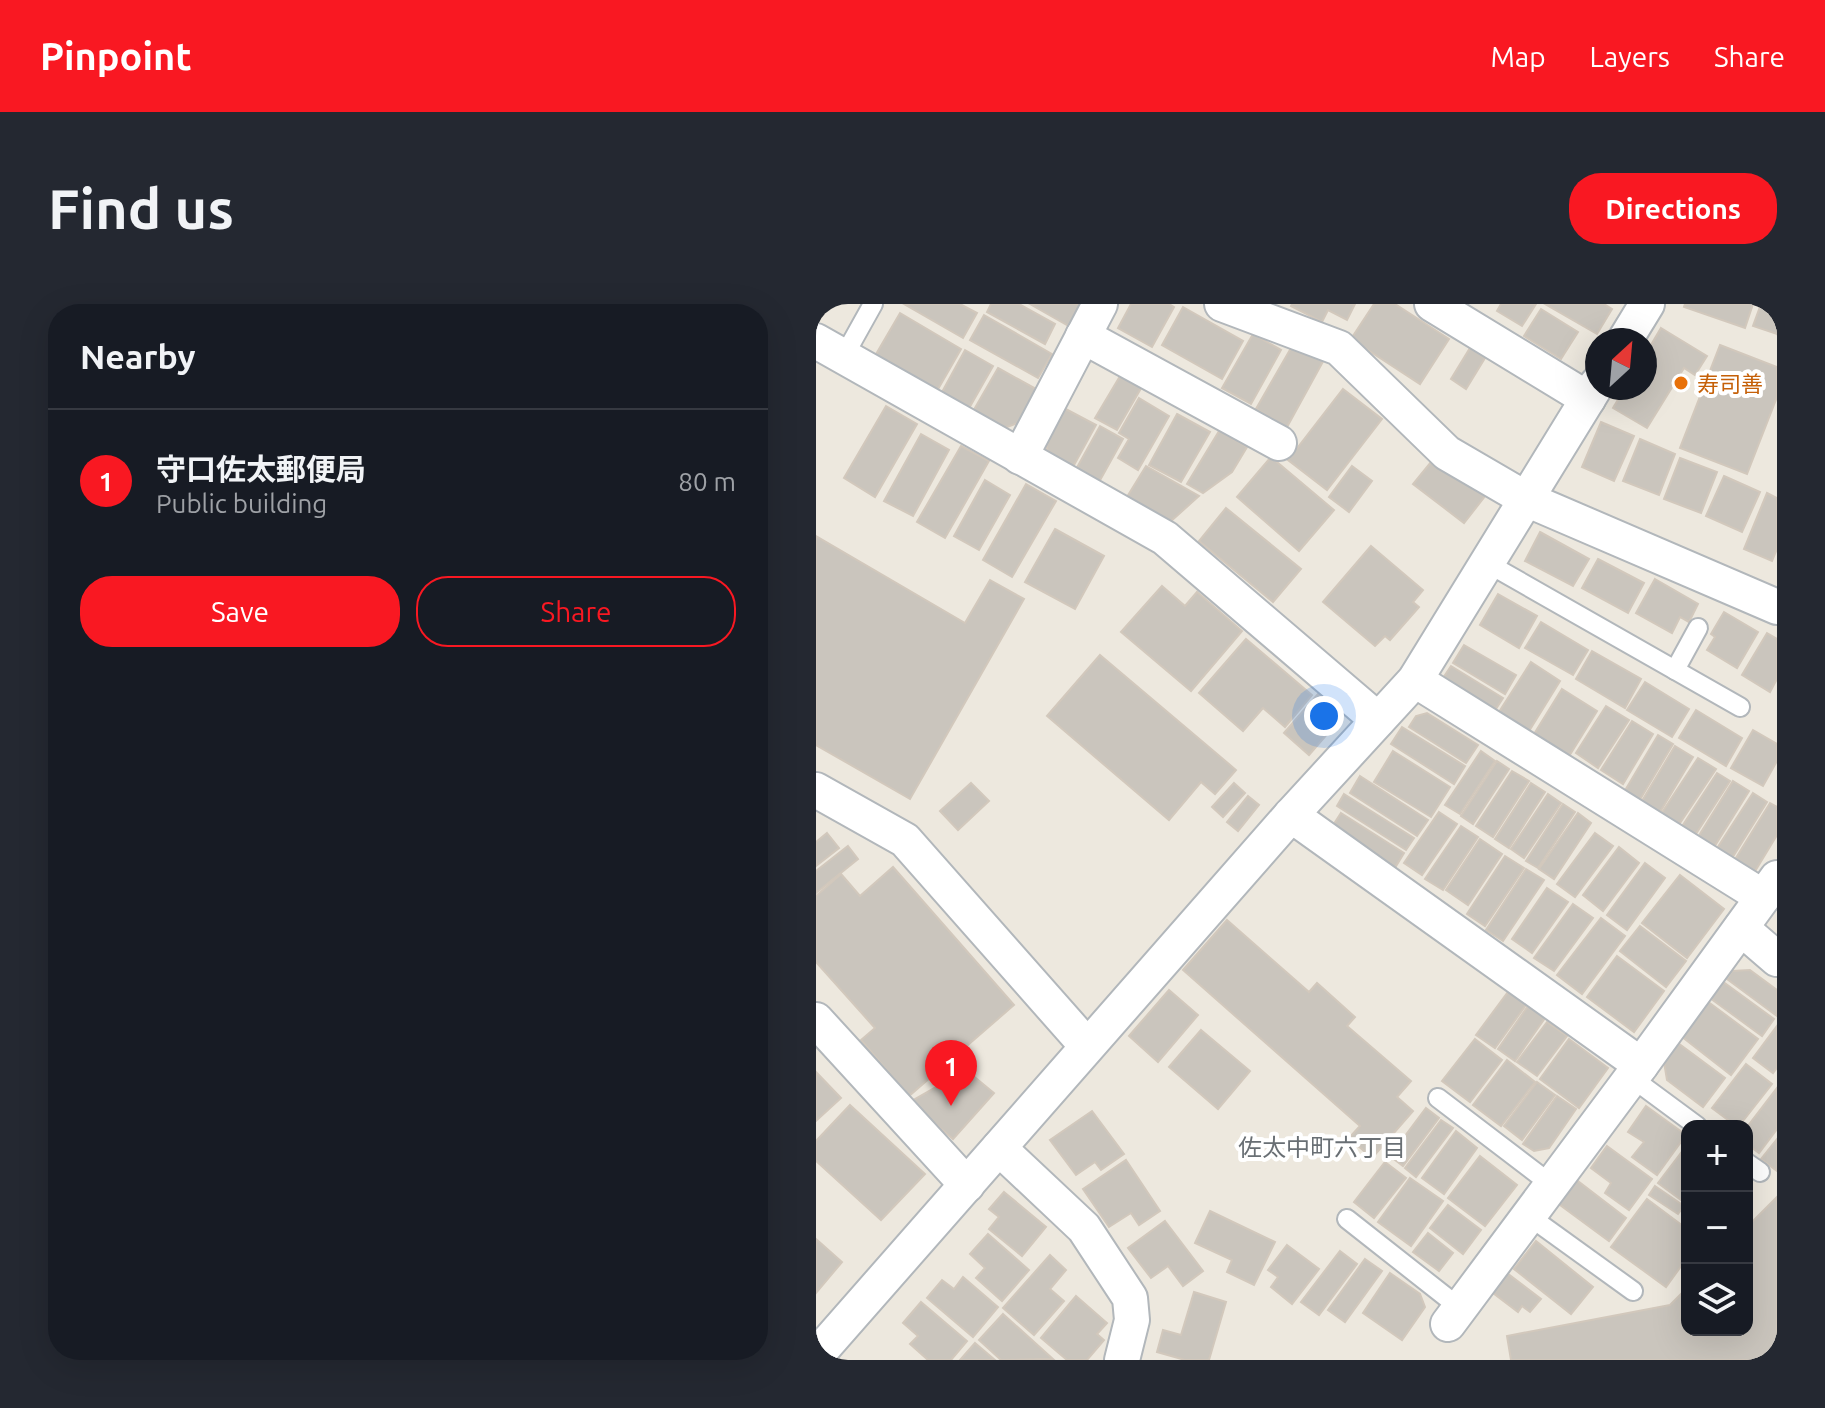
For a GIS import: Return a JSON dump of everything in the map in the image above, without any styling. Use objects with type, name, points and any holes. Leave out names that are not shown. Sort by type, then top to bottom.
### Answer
[{"type":"street","points":[[1020,457],[1100,304]]},
{"type":"street","points":[[1222,304],[1261,310],[1339,348],[1447,453],[1526,499],[1777,607]]},
{"type":"street","points":[[1432,304],[1585,388]]},
{"type":"street","points":[[1632,328],[1647,304]]},
{"type":"street","points":[[1083,336],[1279,443]]},
{"type":"street","points":[[830,349],[1165,538],[1378,720]]},
{"type":"street","points":[[821,1340],[967,1185],[1291,815],[1415,680],[1587,400]]},
{"type":"street","points":[[1415,680],[1770,888],[1454,1316]]},
{"type":"street","points":[[816,790],[905,840],[1087,1046]]},
{"type":"street","points":[[1291,815],[1637,1072]]},
{"type":"street","points":[[1741,928],[1777,959]]},
{"type":"street","points":[[816,1020],[967,1185]]},
{"type":"street","points":[[999,1148],[1084,1228],[1130,1298],[1132,1320],[1122,1360]]},
{"type":"lane","points":[[830,349],[873,304]]},
{"type":"lane","points":[[1487,563],[1740,707]]},
{"type":"lane","points":[[1675,670],[1698,628]]},
{"type":"lane","points":[[1637,1072],[1690,1120]]},
{"type":"lane","points":[[1438,1098],[1552,1185]]},
{"type":"lane","points":[[1529,1216],[1633,1291]]},
{"type":"lane","points":[[1347,1219],[1454,1316]]},
{"type":"building","points":[[904,304],[960,304],[977,313],[963,338]]},
{"type":"building","points":[[991,304],[1019,304],[1055,324],[1045,344],[987,312]]},
{"type":"building","points":[[1030,304],[1079,304],[1084,306],[1072,328]]},
{"type":"building","points":[[1131,304],[1169,304],[1174,307],[1152,347],[1118,328]]},
{"type":"building","points":[[1292,304],[1355,304],[1347,320],[1328,310],[1322,322]]},
{"type":"building","points":[[1374,304],[1395,304],[1449,339],[1420,384],[1351,339]]},
{"type":"building","points":[[1501,304],[1536,304],[1522,326],[1497,311]]},
{"type":"building","points":[[1545,304],[1604,304],[1612,309],[1601,328],[1587,328]]},
{"type":"building","points":[[1685,304],[1753,304],[1745,328],[1684,307]]},
{"type":"building","points":[[1761,304],[1777,304],[1777,334],[1753,326]]},
{"type":"building","points":[[1183,307],[1243,341],[1222,379],[1162,345]]},
{"type":"building","points":[[1541,309],[1578,332],[1561,359],[1524,336]]},
{"type":"building","points":[[900,313],[961,349],[937,391],[875,356]]},
{"type":"building","points":[[984,315],[1052,354],[1038,378],[970,340]]},
{"type":"building","points":[[1661,328],[1707,356],[1695,375],[1684,368],[1647,428],[1613,408],[1618,400],[1657,400],[1657,335]]},
{"type":"building","points":[[1253,334],[1281,350],[1251,404],[1222,388]]},
{"type":"building","points":[[1295,341],[1325,358],[1287,427],[1256,409]]},
{"type":"building","points":[[1720,345],[1777,367],[1777,397],[1747,474],[1680,448]]},
{"type":"building","points":[[1470,348],[1485,358],[1466,389],[1451,379]]},
{"type":"building","points":[[965,350],[993,366],[968,410],[941,394]]},
{"type":"building","points":[[998,368],[1036,389],[1018,423],[1002,429],[972,413]]},
{"type":"building","points":[[1123,371],[1144,383],[1117,430],[1095,418]]},
{"type":"building","points":[[1343,389],[1382,419],[1327,490],[1288,460]]},
{"type":"building","points":[[1139,398],[1169,416],[1138,470],[1118,458],[1129,439],[1119,433]]},
{"type":"building","points":[[886,406],[917,424],[875,497],[844,478]]},
{"type":"building","points":[[1060,406],[1096,425],[1073,467],[1048,453],[1044,435]]},
{"type":"building","points":[[1177,414],[1210,432],[1181,482],[1149,465]]},
{"type":"building","points":[[1601,422],[1634,436],[1614,481],[1582,467]]},
{"type":"building","points":[[1100,426],[1123,439],[1098,484],[1075,471]]},
{"type":"building","points":[[1219,431],[1247,447],[1232,472],[1203,493],[1187,484]]},
{"type":"building","points":[[921,434],[949,450],[913,516],[884,501]]},
{"type":"building","points":[[1640,439],[1675,454],[1659,495],[1623,481]]},
{"type":"building","points":[[961,446],[989,461],[945,538],[917,522]]},
{"type":"building","points":[[1436,456],[1486,495],[1464,523],[1413,484]]},
{"type":"building","points":[[1271,457],[1334,510],[1299,551],[1237,497]]},
{"type":"building","points":[[1680,458],[1717,472],[1701,513],[1664,499]]},
{"type":"building","points":[[1146,466],[1199,496],[1170,522],[1127,497]]},
{"type":"building","points":[[1352,466],[1372,481],[1349,512],[1329,497]]},
{"type":"building","points":[[1724,476],[1760,492],[1742,532],[1706,516]]},
{"type":"building","points":[[985,480],[1010,495],[979,550],[954,536]]},
{"type":"building","points":[[1026,484],[1056,501],[1012,577],[983,560]]},
{"type":"building","points":[[1767,493],[1777,498],[1777,549],[1772,561],[1744,549]]},
{"type":"building","points":[[1226,508],[1301,569],[1273,602],[1199,541]]},
{"type":"building","points":[[1055,529],[1104,556],[1075,609],[1025,582]]},
{"type":"building","points":[[1540,532],[1589,559],[1573,586],[1525,561]]},
{"type":"building","points":[[816,536],[965,623],[990,580],[1024,599],[910,799],[816,745]]},
{"type":"building","points":[[1371,546],[1423,590],[1413,602],[1419,607],[1390,640],[1385,636],[1375,646],[1323,602]]},
{"type":"building","points":[[1598,559],[1644,583],[1628,613],[1582,588]]},
{"type":"building","points":[[1655,579],[1698,604],[1689,622],[1680,617],[1672,633],[1636,613]]},
{"type":"building","points":[[1162,586],[1185,606],[1197,592],[1242,631],[1191,691],[1121,632]]},
{"type":"building","points":[[1498,594],[1537,616],[1519,648],[1480,625]]},
{"type":"building","points":[[1724,612],[1758,632],[1737,668],[1707,650],[1715,637],[1711,634]]},
{"type":"building","points":[[1541,622],[1588,650],[1573,675],[1525,648]]},
{"type":"building","points":[[1767,633],[1777,639],[1777,679],[1770,692],[1742,675]]},
{"type":"building","points":[[1246,639],[1312,695],[1285,727],[1263,708],[1243,731],[1199,693]]},
{"type":"building","points":[[1464,645],[1516,675],[1505,694],[1453,663]]},
{"type":"building","points":[[1592,651],[1641,679],[1625,708],[1576,679]]},
{"type":"building","points":[[1100,655],[1236,770],[1215,794],[1201,782],[1169,820],[1047,716]]},
{"type":"building","points":[[1531,662],[1560,681],[1529,731],[1499,712]]},
{"type":"building","points":[[1451,666],[1503,698],[1492,715],[1443,678]]},
{"type":"building","points":[[1645,682],[1689,709],[1672,737],[1627,710]]},
{"type":"building","points":[[1562,689],[1597,711],[1566,761],[1531,739]]},
{"type":"building","points":[[1318,694],[1334,709],[1336,724],[1309,755],[1284,733]]},
{"type":"building","points":[[1606,706],[1629,720],[1598,768],[1576,753]]},
{"type":"building","points":[[1696,710],[1742,738],[1726,766],[1679,738]]},
{"type":"building","points":[[1427,713],[1478,745],[1466,763],[1409,727],[1416,716]]},
{"type":"building","points":[[1632,721],[1653,734],[1623,784],[1601,770]]},
{"type":"building","points":[[1402,727],[1465,766],[1454,784],[1391,744]]},
{"type":"building","points":[[1753,730],[1777,744],[1777,761],[1763,786],[1731,768]]},
{"type":"building","points":[[1658,735],[1673,744],[1638,803],[1623,794]]},
{"type":"building","points":[[1675,746],[1693,757],[1657,817],[1639,806]]},
{"type":"building","points":[[1393,751],[1450,787],[1431,817],[1374,782]]},
{"type":"building","points":[[1481,751],[1495,761],[1460,814],[1445,805]]},
{"type":"building","points":[[1698,758],[1716,769],[1676,829],[1659,817]]},
{"type":"building","points":[[1497,761],[1509,769],[1473,824],[1461,816]]},
{"type":"building","points":[[1512,771],[1529,781],[1493,837],[1476,826]]},
{"type":"building","points":[[1717,773],[1730,781],[1692,840],[1679,831]]},
{"type":"building","points":[[1360,776],[1428,820],[1417,836],[1350,793]]},
{"type":"building","points":[[1733,781],[1749,791],[1711,852],[1695,842]]},
{"type":"building","points":[[971,783],[989,801],[958,830],[940,811]]},
{"type":"building","points":[[1234,783],[1245,793],[1223,817],[1212,807]]},
{"type":"building","points":[[1531,783],[1545,792],[1509,848],[1495,839]]},
{"type":"building","points":[[1753,793],[1767,802],[1729,863],[1714,853]]},
{"type":"building","points":[[1344,794],[1414,838],[1406,850],[1337,806]]},
{"type":"building","points":[[1548,794],[1561,803],[1524,858],[1511,849]]},
{"type":"building","points":[[1248,796],[1259,805],[1238,831],[1227,822]]},
{"type":"building","points":[[1770,803],[1777,807],[1777,835],[1751,878],[1731,866]]},
{"type":"building","points":[[1563,804],[1575,812],[1538,868],[1526,861]]},
{"type":"building","points":[[1439,812],[1457,824],[1422,875],[1404,863]]},
{"type":"building","points":[[1341,813],[1404,853],[1393,871],[1330,830]]},
{"type":"building","points":[[1578,813],[1591,823],[1554,879],[1539,869]]},
{"type":"building","points":[[1461,826],[1478,837],[1443,890],[1425,879]]},
{"type":"building","points":[[827,833],[839,848],[816,866],[816,842]]},
{"type":"building","points":[[1595,833],[1613,846],[1575,897],[1557,884]]},
{"type":"building","points":[[1480,839],[1502,854],[1468,905],[1446,890]]},
{"type":"building","points":[[848,846],[858,859],[816,893],[816,871]]},
{"type":"building","points":[[1619,847],[1639,863],[1603,911],[1583,895]]},
{"type":"building","points":[[1505,856],[1524,868],[1485,926],[1467,914]]},
{"type":"building","points":[[1645,863],[1665,878],[1627,930],[1607,915]]},
{"type":"building","points":[[893,867],[1014,1005],[909,1096],[861,1040],[875,1028],[816,962],[816,896],[841,874],[860,896]]},
{"type":"building","points":[[1526,869],[1544,880],[1503,941],[1486,930]]},
{"type":"building","points":[[1680,875],[1724,909],[1687,958],[1642,923]]},
{"type":"building","points":[[1547,888],[1568,902],[1532,953],[1512,939]]},
{"type":"building","points":[[1573,904],[1593,918],[1554,971],[1534,958]]},
{"type":"building","points":[[1601,918],[1625,936],[1582,994],[1557,975]]},
{"type":"building","points":[[1227,920],[1309,992],[1317,983],[1355,1017],[1347,1026],[1411,1081],[1397,1097],[1413,1111],[1372,1158],[1349,1138],[1360,1126],[1183,970]]},
{"type":"building","points":[[1640,926],[1686,961],[1666,987],[1620,951]]},
{"type":"building","points":[[1617,956],[1664,991],[1634,1032],[1587,997]]},
{"type":"building","points":[[1750,970],[1777,990],[1777,1016],[1727,979],[1732,971]]},
{"type":"building","points":[[1722,981],[1774,1019],[1762,1036],[1710,998]]},
{"type":"building","points":[[1169,990],[1198,1015],[1158,1062],[1129,1036]]},
{"type":"building","points":[[1508,992],[1526,1005],[1495,1048],[1476,1035]]},
{"type":"building","points":[[1707,1001],[1758,1039],[1731,1075],[1681,1036]]},
{"type":"building","points":[[1528,1006],[1545,1018],[1515,1061],[1498,1049]]},
{"type":"building","points":[[1547,1022],[1567,1036],[1537,1076],[1517,1062]]},
{"type":"building","points":[[1777,1026],[1777,1068],[1773,1073],[1753,1058]]},
{"type":"building","points":[[1201,1030],[1250,1071],[1218,1109],[1169,1067]]},
{"type":"building","points":[[1475,1039],[1502,1060],[1470,1102],[1442,1081]]},
{"type":"building","points":[[1569,1039],[1608,1068],[1579,1108],[1540,1079]]},
{"type":"building","points":[[1678,1043],[1725,1078],[1703,1107],[1667,1080],[1664,1062]]},
{"type":"building","points":[[1507,1060],[1535,1082],[1501,1126],[1473,1105]]},
{"type":"building","points":[[1746,1064],[1772,1084],[1744,1120],[1728,1120],[1712,1108]]},
{"type":"building","points":[[966,1070],[994,1093],[953,1139],[910,1102]]},
{"type":"building","points":[[816,1072],[841,1098],[816,1121]]},
{"type":"building","points":[[1537,1082],[1555,1095],[1522,1140],[1504,1126]]},
{"type":"building","points":[[1777,1088],[1777,1129],[1759,1153],[1753,1148],[1752,1120]]},
{"type":"building","points":[[1557,1096],[1576,1109],[1549,1148],[1534,1151],[1523,1144]]},
{"type":"building","points":[[850,1105],[925,1174],[881,1220],[816,1161],[816,1141]]},
{"type":"building","points":[[1646,1106],[1681,1131],[1681,1142],[1657,1175],[1632,1157],[1644,1142],[1628,1132]]},
{"type":"building","points":[[1426,1108],[1439,1118],[1403,1166],[1390,1156]]},
{"type":"building","points":[[1092,1111],[1124,1154],[1101,1170],[1095,1162],[1076,1175],[1050,1140]]},
{"type":"building","points":[[1441,1120],[1453,1128],[1416,1177],[1405,1168]]},
{"type":"building","points":[[1456,1131],[1477,1148],[1444,1194],[1422,1178]]},
{"type":"building","points":[[1777,1139],[1777,1171],[1761,1159]]},
{"type":"building","points":[[1607,1146],[1652,1179],[1629,1210],[1605,1193],[1611,1183],[1591,1168]]},
{"type":"building","points":[[1681,1153],[1681,1200],[1658,1183]]},
{"type":"building","points":[[1480,1156],[1517,1185],[1485,1226],[1448,1198]]},
{"type":"building","points":[[1126,1160],[1160,1211],[1139,1225],[1131,1213],[1109,1227],[1083,1189]]},
{"type":"building","points":[[1385,1162],[1406,1178],[1374,1218],[1354,1202]]},
{"type":"building","points":[[1410,1178],[1443,1201],[1411,1246],[1378,1222]]},
{"type":"building","points":[[1574,1178],[1626,1218],[1609,1241],[1556,1202]]},
{"type":"building","points":[[1655,1186],[1681,1204],[1681,1210],[1678,1214],[1649,1195]]},
{"type":"building","points":[[1004,1192],[1046,1227],[1022,1256],[989,1229],[999,1217],[989,1209]]},
{"type":"building","points":[[1777,1197],[1775,1360],[1511,1360],[1507,1336],[1670,1305],[1681,1294],[1681,1336],[1753,1336],[1753,1221]]},
{"type":"building","points":[[1647,1199],[1681,1224],[1681,1266],[1666,1287],[1611,1247]]},
{"type":"building","points":[[1448,1205],[1481,1230],[1463,1254],[1430,1228]]},
{"type":"building","points":[[1210,1211],[1275,1242],[1254,1285],[1227,1272],[1232,1260],[1195,1243]]},
{"type":"building","points":[[1165,1221],[1203,1271],[1183,1286],[1168,1266],[1151,1278],[1128,1248]]},
{"type":"building","points":[[1428,1233],[1453,1253],[1439,1271],[1413,1252]]},
{"type":"building","points":[[988,1234],[1029,1270],[1002,1301],[976,1278],[985,1268],[970,1254]]},
{"type":"building","points":[[816,1239],[842,1262],[816,1293]]},
{"type":"building","points":[[1536,1241],[1593,1287],[1571,1314],[1514,1269]]},
{"type":"building","points":[[1287,1245],[1319,1269],[1292,1304],[1271,1287],[1278,1277],[1268,1270]]},
{"type":"building","points":[[1340,1251],[1357,1264],[1319,1315],[1301,1302]]},
{"type":"building","points":[[1050,1255],[1066,1270],[1050,1289],[1064,1301],[1034,1335],[1003,1308]]},
{"type":"building","points":[[1365,1259],[1382,1271],[1345,1322],[1328,1310]]},
{"type":"building","points":[[1390,1273],[1420,1294],[1425,1307],[1402,1340],[1363,1313]]},
{"type":"building","points":[[1507,1273],[1541,1299],[1530,1312],[1522,1306],[1518,1312],[1493,1293]]},
{"type":"building","points":[[963,1277],[998,1307],[973,1337],[927,1298],[942,1280],[954,1289]]},
{"type":"building","points":[[1194,1292],[1226,1302],[1209,1360],[1185,1360],[1157,1352],[1163,1330],[1181,1335]]},
{"type":"building","points":[[1076,1296],[1107,1323],[1097,1334],[1104,1340],[1087,1360],[1067,1360],[1041,1338]]},
{"type":"building","points":[[921,1302],[967,1341],[951,1360],[928,1360],[910,1344],[918,1336],[903,1323]]},
{"type":"building","points":[[1003,1314],[1053,1359],[1001,1360],[979,1340]]},
{"type":"building","points":[[975,1343],[995,1360],[960,1360]]},
{"type":"place","name":"寿司善","points":[[1681,383]]},
{"type":"place","name":"守口佐太郵便局","points":[[951,1106]]},
{"type":"district","name":"佐太中町六丁目","points":[[1322,1147]]}]
